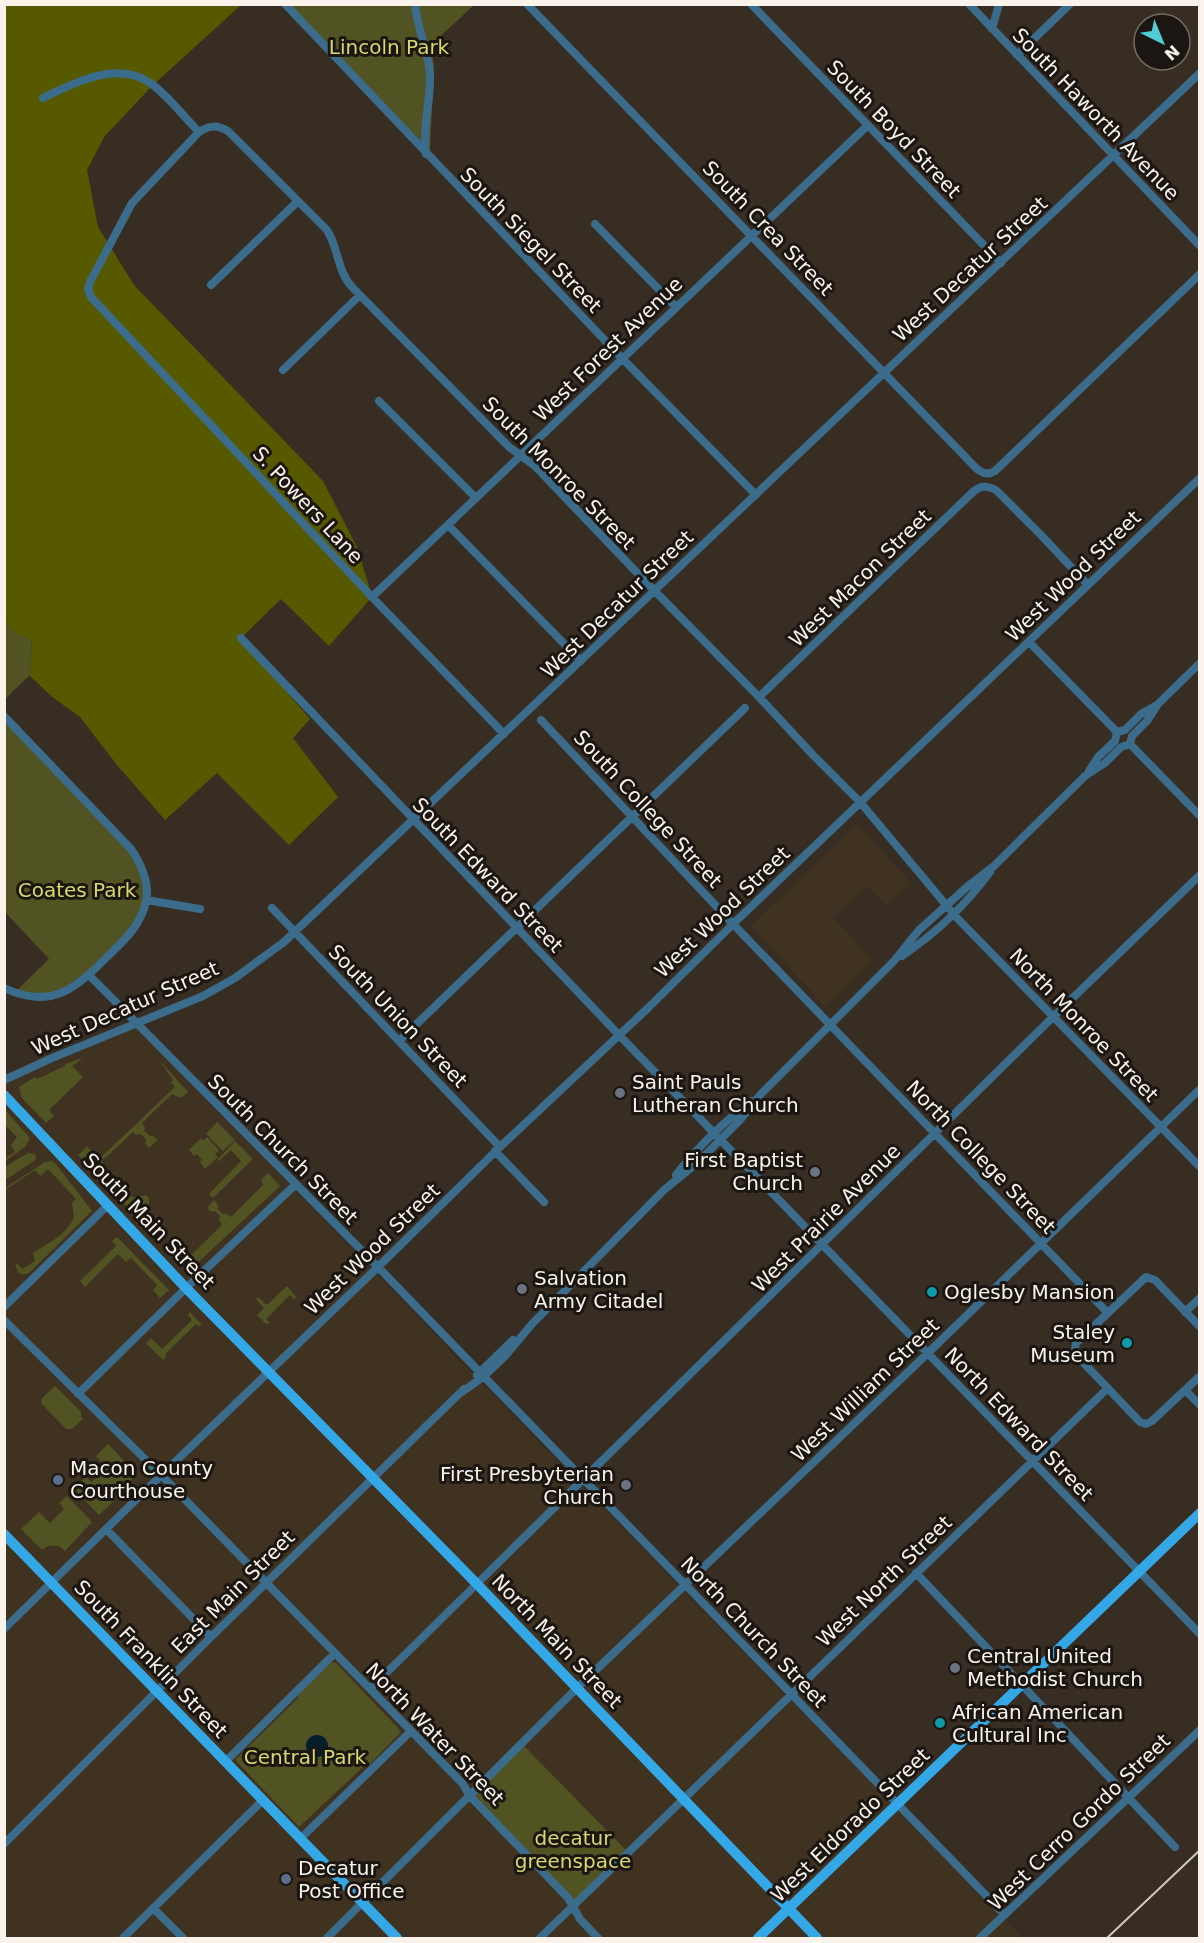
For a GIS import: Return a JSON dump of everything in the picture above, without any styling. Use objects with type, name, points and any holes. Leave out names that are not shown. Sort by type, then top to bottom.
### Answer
[{"type":"main road","name":"South Main Street","points":[[4,1095],[186,1288],[269,1371]]},
{"type":"main road","name":"North Main Street","points":[[269,1371],[374,1477],[817,1938]]},
{"type":"main road","name":"West Eldorado Street","points":[[758,1938],[1200,1513]]},
{"type":"main road","name":"South Franklin Street","points":[[4,1534],[397,1938]]},
{"type":"street","name":"South Siegel Street","points":[[285,4],[623,359],[756,495]]},
{"type":"street","points":[[415,4],[429,71],[430,87],[424,140],[427,154]]},
{"type":"street","name":"South Crea Street","points":[[527,4],[977,469],[986,474],[995,471],[1200,274]]},
{"type":"street","name":"South Boyd Street","points":[[751,4],[1000,263]]},
{"type":"street","name":"South Haworth Avenue","points":[[969,4],[1200,246]]},
{"type":"street","points":[[992,29],[999,4]]},
{"type":"street","points":[[1017,55],[1070,4]]},
{"type":"street","name":"West Decatur Street","points":[[4,1080],[211,991],[271,954],[296,933],[1200,73]]},
{"type":"street","points":[[43,98],[76,82],[99,75],[129,75],[153,85],[199,132]]},
{"type":"street","name":"South Monroe Street","points":[[199,132],[212,126],[228,131],[327,230],[333,240],[344,279],[509,447],[535,466],[860,802],[946,905]]},
{"type":"street","name":"West Forest Avenue","points":[[372,597],[867,126]]},
{"type":"street","name":"S. Powers Lane","points":[[199,132],[132,203],[90,282],[88,289],[91,297],[372,597],[504,734]]},
{"type":"street","points":[[211,285],[298,201]]},
{"type":"street","points":[[595,224],[676,307]]},
{"type":"street","points":[[283,370],[360,295]]},
{"type":"street","points":[[379,400],[476,498]]},
{"type":"street","name":"West Wood Street","points":[[4,1629],[498,1149],[1200,478]]},
{"type":"street","name":"West Macon Street","points":[[759,697],[974,491],[986,486],[996,490],[1088,585]]},
{"type":"street","points":[[448,525],[581,661]]},
{"type":"street","name":"South Edward Street","points":[[241,638],[413,821],[717,1137]]},
{"type":"street","points":[[1029,642],[1200,816]]},
{"type":"street","points":[[894,961],[920,930],[946,905],[994,866],[1085,776],[1105,763],[1123,738],[1147,721],[1158,704],[1200,663]]},
{"type":"street","points":[[399,1041],[745,708]]},
{"type":"street","points":[[4,716],[131,849],[139,860],[144,875],[147,900],[135,927],[89,975],[70,990],[45,996],[30,996],[14,993],[4,988]]},
{"type":"street","name":"South College Street","points":[[541,720],[830,1025]]},
{"type":"street","points":[[894,961],[927,939],[974,895],[994,866]]},
{"type":"street","name":"West Prairie Avenue","points":[[370,1689],[1200,875]]},
{"type":"street","points":[[147,900],[200,909]]},
{"type":"street","name":"North Monroe Street","points":[[946,905],[1200,1167]]},
{"type":"street","name":"South Union Street","points":[[273,908],[399,1041],[544,1202]]},
{"type":"street","name":"East Main Street","points":[[4,1844],[211,1637],[481,1375],[664,1190],[691,1156],[717,1137],[734,1114],[761,1094],[894,961]]},
{"type":"street","name":"South Church Street","points":[[89,975],[481,1375]]},
{"type":"street","name":"North College Street","points":[[830,1025],[1107,1312]]},
{"type":"street","name":"West William Street","points":[[327,1938],[577,1688],[1200,1089]]},
{"type":"street","name":"North Edward Street","points":[[717,1137],[1200,1634]]},
{"type":"street","points":[[78,1394],[295,1185]]},
{"type":"street","points":[[4,1307],[108,1205]]},
{"type":"street","points":[[1200,1327],[1155,1280],[1149,1277],[1143,1279],[1107,1312],[1076,1343],[1074,1350],[1140,1422],[1146,1424],[1200,1376]]},
{"type":"street","points":[[1185,1312],[1200,1298]]},
{"type":"street","name":"North Water Street","points":[[4,1320],[161,1475],[463,1784],[469,1795],[567,1897],[580,1919],[598,1938]]},
{"type":"street","name":"North Church Street","points":[[481,1375],[1005,1915]]},
{"type":"street","name":"West North Street","points":[[540,1938],[1108,1388]]},
{"type":"street","points":[[1185,1390],[1200,1405]]},
{"type":"street","points":[[106,1528],[211,1637]]},
{"type":"street","points":[[916,1573],[1175,1847]]},
{"type":"street","points":[[225,1762],[335,1653]]},
{"type":"street","name":"West Cerro Gordo Street","points":[[980,1938],[1200,1730]]},
{"type":"street","points":[[300,1839],[411,1731]]},
{"type":"street","points":[[123,1938],[262,1801]]},
{"type":"street","points":[[153,1908],[183,1938]]},
{"type":"shaded area","points":[[5,5],[241,5],[153,85],[104,137],[87,170],[98,227],[134,285],[323,481],[358,549],[372,597],[329,646],[281,599],[241,638],[310,719],[293,738],[338,797],[289,845],[217,773],[165,820],[117,765],[80,717],[51,696],[30,676],[32,640],[15,633],[5,622]]},
{"type":"shaded area","points":[[857,824],[911,883],[887,905],[868,886],[833,918],[873,960],[826,1007],[751,926]]},
{"type":"shaded area","points":[[136,1027],[1023,1938],[5,1938],[5,1084]]},
{"type":"green space","name":"Lincoln Park","points":[[290,5],[474,5],[431,45],[434,65],[430,151]]},
{"type":"green space","points":[[5,622],[15,633],[32,639],[30,675],[5,699]]},
{"type":"green space","name":"Coates Park","points":[[4,716],[139,860],[146,900],[135,927],[82,982],[58,994],[14,993],[49,959],[5,912]]},
{"type":"green space","points":[[83,1058],[72,1066],[83,1077],[49,1110],[54,1116],[46,1123],[22,1098],[19,1087],[35,1077],[37,1079],[65,1064]]},
{"type":"green space","points":[[160,1061],[188,1092],[181,1098],[172,1094],[142,1123],[144,1131],[158,1140],[149,1148],[141,1134],[136,1135],[133,1132],[102,1161],[105,1167],[97,1175],[78,1155],[87,1146],[99,1159],[175,1087]]},
{"type":"green space","points":[[5,1110],[30,1138],[25,1147],[5,1161],[5,1158],[15,1152],[11,1145],[17,1137],[5,1125]]},
{"type":"green space","points":[[217,1122],[235,1140],[223,1151],[206,1134]]},
{"type":"green space","points":[[207,1137],[219,1150],[215,1154],[218,1157],[205,1169],[200,1162],[202,1159],[197,1154],[194,1156],[189,1150],[201,1138],[203,1141]]},
{"type":"green space","points":[[235,1141],[253,1159],[213,1198],[209,1194],[241,1161],[231,1150],[219,1161],[217,1160]]},
{"type":"green space","points":[[28,1153],[35,1154],[34,1161],[5,1180],[5,1167]]},
{"type":"green space","points":[[52,1161],[92,1211],[29,1273],[23,1275],[18,1272],[15,1264],[22,1269],[35,1261],[33,1253],[67,1229],[74,1217],[72,1203],[76,1199],[48,1169],[41,1176],[35,1170],[5,1190],[5,1188],[45,1162]]},
{"type":"green space","points":[[268,1173],[280,1186],[190,1270],[179,1258],[186,1252],[191,1255],[222,1225],[220,1216],[207,1208],[214,1200],[222,1214],[225,1213],[231,1217],[263,1185],[261,1180]]},
{"type":"green space","points":[[119,1181],[129,1196],[146,1195],[149,1198],[149,1204],[137,1216],[110,1189]]},
{"type":"green space","points":[[117,1237],[169,1290],[160,1298],[153,1290],[157,1285],[131,1258],[126,1262],[118,1254],[85,1287],[80,1281],[116,1246],[112,1241]]},
{"type":"green space","points":[[287,1286],[297,1298],[294,1299],[290,1295],[266,1319],[270,1323],[266,1324],[257,1315],[264,1308],[256,1299],[258,1297],[267,1305]]},
{"type":"green space","points":[[190,1312],[202,1325],[196,1324],[166,1353],[165,1359],[162,1359],[146,1343],[151,1338],[162,1349],[192,1320],[188,1315]]},
{"type":"green space","points":[[55,1386],[81,1412],[83,1419],[72,1429],[66,1429],[41,1403],[42,1398]]},
{"type":"green space","points":[[108,1444],[133,1470],[131,1485],[99,1515],[74,1489],[86,1477],[92,1482],[106,1468],[96,1456]]},
{"type":"green space","points":[[67,1496],[92,1522],[65,1551],[54,1546],[42,1550],[21,1529],[39,1512],[50,1523],[64,1509],[59,1503]]},
{"type":"green space","name":"Central Park","points":[[332,1662],[336,1663],[399,1729],[400,1733],[369,1765],[364,1766],[299,1827],[235,1760],[298,1698],[299,1692]]},
{"type":"green space","name":"decatur greenspace","points":[[521,1743],[628,1852],[573,1907],[469,1795]]},
{"type":"water","points":[[317,1735],[325,1738],[328,1746],[325,1754],[317,1757],[309,1754],[306,1746],[309,1738]]},
{"type":"railway","points":[[1107,1938],[1200,1850]]},
{"type":"place","name":"Saint Pauls Lutheran Church","points":[[620,1093]]},
{"type":"place","name":"First Baptist Church","points":[[815,1172]]},
{"type":"place","name":"Salvation Army Citadel","points":[[522,1289]]},
{"type":"place","name":"Oglesby Mansion","points":[[932,1292]]},
{"type":"place","name":"Staley Museum","points":[[1127,1343]]},
{"type":"place","name":"Macon County Courthouse","points":[[58,1480]]},
{"type":"place","name":"First Presbyterian Church","points":[[626,1485]]},
{"type":"place","name":"Central United Methodist Church","points":[[955,1668]]},
{"type":"place","name":"African American Cultural Inc","points":[[940,1723]]},
{"type":"place","name":"Decatur Post Office","points":[[286,1879]]}]
